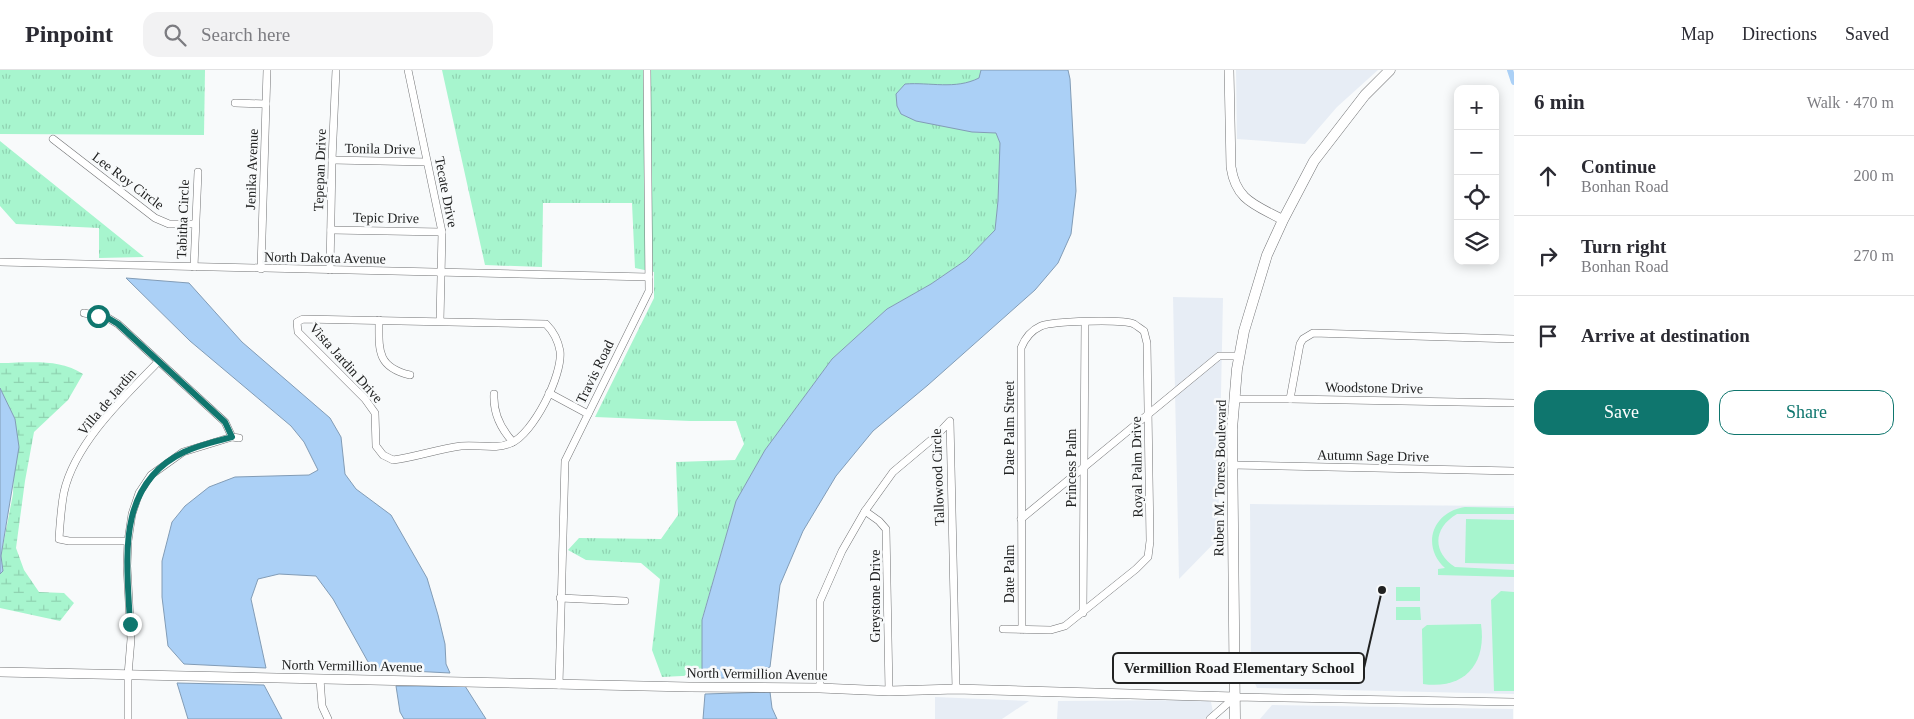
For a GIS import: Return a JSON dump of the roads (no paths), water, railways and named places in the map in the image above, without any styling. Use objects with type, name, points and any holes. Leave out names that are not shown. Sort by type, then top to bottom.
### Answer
[{"type":"main road","name":"Ruben M. Torres Boulevard","points":[[1235,719],[1232,465],[1234,399],[1244,331],[1258,280],[1283,220],[1314,161],[1365,95],[1390,70]]},
{"type":"street","name":"Jenika Avenue","points":[[261,268],[267,70]]},
{"type":"street","name":"Tepepan Drive","points":[[330,270],[336,70]]},
{"type":"street","name":"Tecate Drive","points":[[408,70],[442,232],[440,321]]},
{"type":"street","name":"Travis Road","points":[[559,685],[564,461],[649,291],[647,70]]},
{"type":"street","points":[[1229,70],[1230,167],[1232,180],[1237,191],[1246,199],[1283,220]]},
{"type":"street","points":[[235,103],[266,104]]},
{"type":"street","name":"Lee Roy Circle","points":[[53,139],[161,221],[169,224],[195,224]]},
{"type":"street","name":"Tonila Drive","points":[[332,160],[427,162]]},
{"type":"street","name":"Tabitha Circle","points":[[194,267],[198,172]]},
{"type":"street","name":"Tepic Drive","points":[[331,230],[442,232]]},
{"type":"street","name":"North Dakota Avenue","points":[[0,262],[649,277]]},
{"type":"street","points":[[84,314],[108,318],[118,324],[225,422],[235,438],[183,452],[151,475],[139,493],[132,514],[128,541],[127,566],[132,640],[128,675],[128,719]]},
{"type":"street","name":"Vista Jardin Drive","points":[[303,318],[440,321],[546,324],[556,338],[560,352],[559,366],[549,393],[536,418],[513,442],[497,446],[462,446],[393,460],[383,455],[376,446],[377,427],[375,413],[365,399],[298,332],[297,322],[303,318]]},
{"type":"street","points":[[379,320],[380,355],[386,363],[401,373],[410,375]]},
{"type":"street","name":"Princess Palm","points":[[1084,322],[1084,613]]},
{"type":"street","name":"Royal Palm Drive","points":[[1003,629],[1050,630],[1065,626],[1084,613],[1148,557],[1150,541],[1147,343],[1144,330],[1133,324],[1050,323],[1039,327],[1025,338]]},
{"type":"street","points":[[1290,398],[1300,344],[1303,339],[1313,334],[1514,339]]},
{"type":"street","name":"Date Palm Street","points":[[1021,519],[1021,348],[1025,338]]},
{"type":"street","points":[[1021,519],[1219,356],[1239,356]]},
{"type":"street","name":"Villa de Jardin","points":[[128,541],[69,541],[59,539],[64,491],[76,462],[94,432],[158,362]]},
{"type":"street","points":[[549,393],[588,414]]},
{"type":"street","points":[[494,394],[493,402],[496,416],[504,432],[513,442]]},
{"type":"street","name":"Woodstone Drive","points":[[1234,399],[1290,398],[1514,403]]},
{"type":"street","name":"Tallowood Circle","points":[[820,688],[820,601],[842,551],[865,511],[893,472],[937,435],[950,421],[956,690]]},
{"type":"street","name":"Autumn Sage Drive","points":[[1232,465],[1514,471]]},
{"type":"street","name":"Greystone Drive","points":[[865,511],[879,521],[886,530],[889,691]]},
{"type":"street","name":"Date Palm","points":[[1021,519],[1022,630]]},
{"type":"street","points":[[560,598],[625,601]]},
{"type":"street","name":"North Vermillion Avenue","points":[[0,672],[559,685],[820,688],[889,691],[956,690],[1514,702]]},
{"type":"street","points":[[320,679],[322,706],[328,719]]},
{"type":"street","points":[[1210,719],[1235,697]]},
{"type":"water","points":[[981,70],[1068,70],[1076,191],[1071,234],[1058,263],[1035,290],[873,431],[836,476],[803,531],[780,585],[770,667],[745,678],[716,678],[702,675],[702,620],[736,501],[765,450],[832,359],[887,309],[931,284],[966,260],[995,230],[1000,143],[996,133],[972,132],[916,121],[901,114],[897,106],[896,94],[905,84],[961,84],[979,78]]},
{"type":"water","points":[[126,278],[189,283],[242,342],[330,418],[341,437],[345,474],[356,489],[391,515],[427,578],[438,615],[445,644],[446,664],[450,673],[372,669],[333,599],[316,576],[279,574],[258,579],[251,599],[266,668],[184,664],[168,646],[162,597],[162,561],[172,522],[185,506],[209,487],[235,477],[309,475],[318,470],[304,442],[291,426],[190,341]]},
{"type":"water","points":[[0,388],[15,419],[19,447],[1,556],[3,571],[0,574]]},
{"type":"water","points":[[177,683],[264,685],[282,719],[188,719]]},
{"type":"water","points":[[396,686],[465,686],[486,719],[404,719],[400,712]]},
{"type":"water","points":[[770,692],[772,708],[777,719],[703,719],[705,694]]},
{"type":"waterway","points":[[1510,70],[1514,82]]},
{"type":"place","name":"Vermillion Road Elementary School","points":[[1382,590]]}]
